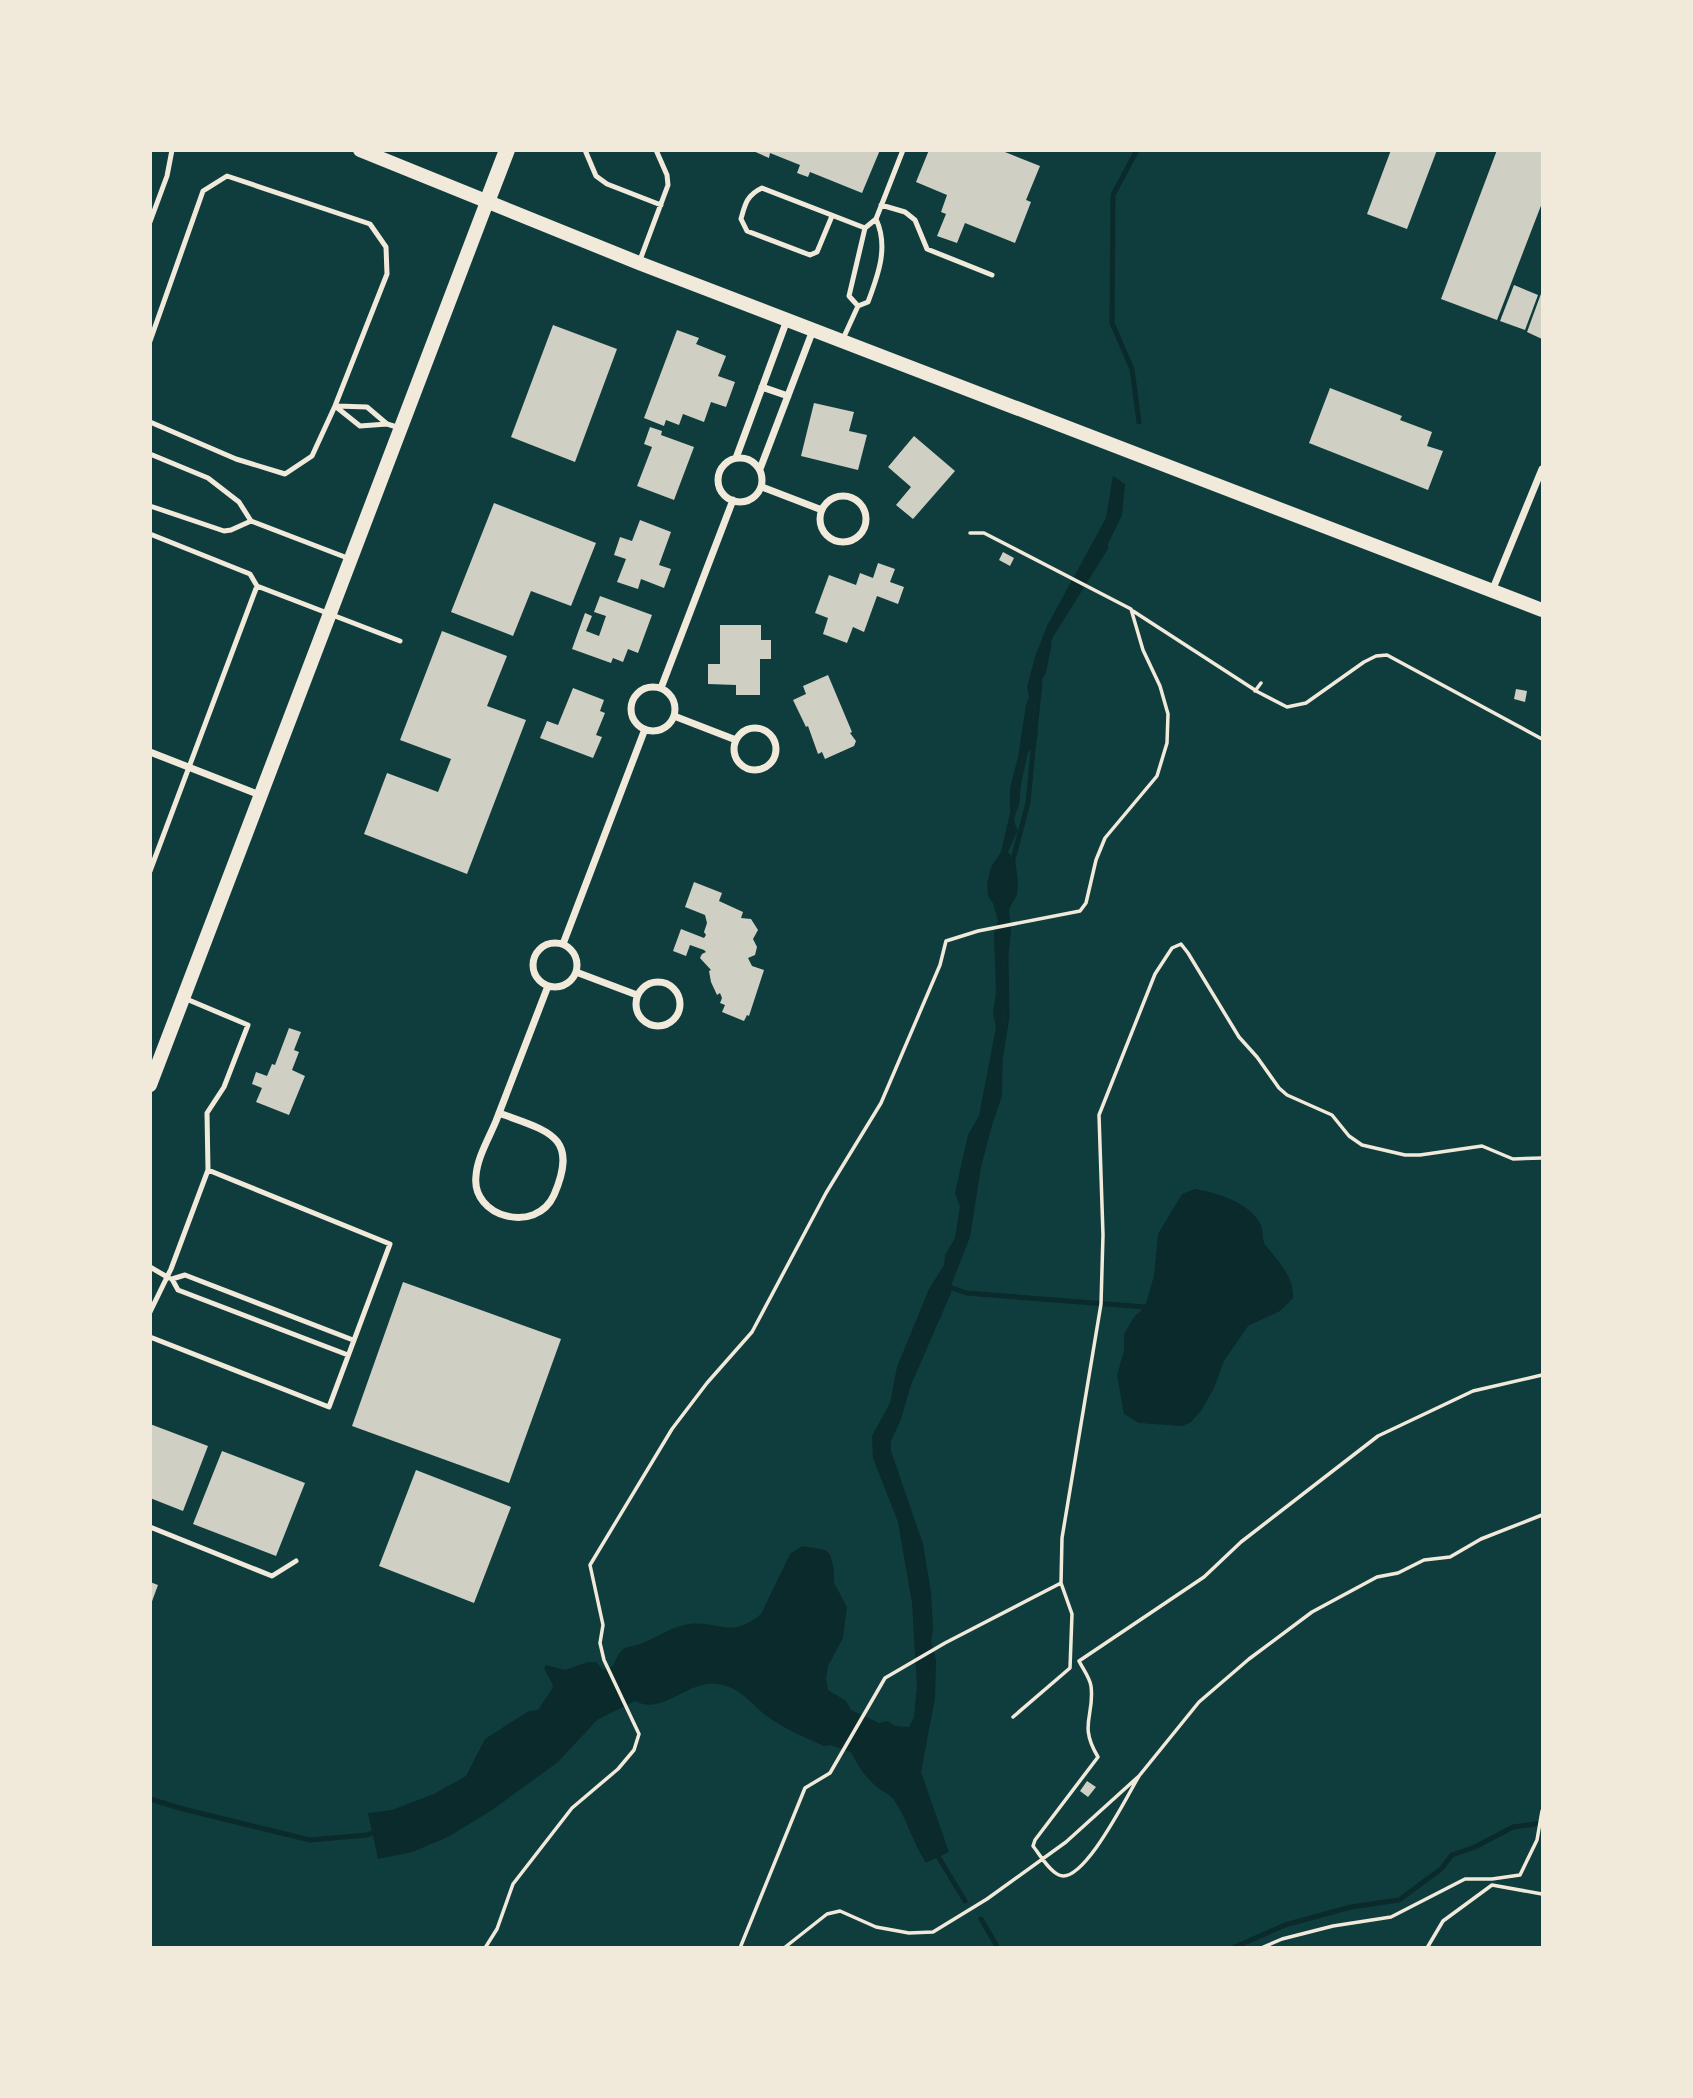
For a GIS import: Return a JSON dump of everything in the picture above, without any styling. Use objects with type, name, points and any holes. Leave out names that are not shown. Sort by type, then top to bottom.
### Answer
[{"type":"main road","points":[[359,150],[639,263],[1542,610]]},
{"type":"main road","points":[[150,1085],[155,1062],[184,998],[350,559],[394,426],[488,202],[507,150]]},
{"type":"street","points":[[736,458],[787,320]]},
{"type":"street","points":[[760,469],[814,330]]},
{"type":"street","points":[[762,387],[788,396]]},
{"type":"street","points":[[736,458],[751,460],[760,469],[762,487],[750,500],[733,500],[720,490],[718,477],[724,464],[736,458]]},
{"type":"street","points":[[1492,591],[1542,469]]},
{"type":"street","points":[[762,487],[822,510]]},
{"type":"street","points":[[834,497],[852,497],[865,510],[865,527],[858,537],[849,541],[832,539],[821,526],[822,510],[834,497]]},
{"type":"street","points":[[660,688],[733,500]]},
{"type":"street","points":[[646,688],[660,688],[673,699],[676,708],[674,716],[665,728],[654,731],[645,729],[633,716],[634,699],[646,688]]},
{"type":"street","points":[[674,716],[736,740]]},
{"type":"street","points":[[563,944],[645,729]]},
{"type":"street","points":[[749,729],[765,730],[775,742],[775,758],[763,769],[745,768],[735,754],[736,740],[749,729]]},
{"type":"street","points":[[150,752],[261,795]]},
{"type":"street","points":[[563,944],[576,956],[576,972],[566,984],[548,986],[536,975],[534,959],[538,950],[546,945],[563,944]]},
{"type":"street","points":[[576,972],[637,995]]},
{"type":"street","points":[[656,981],[667,984],[679,997],[678,1012],[673,1020],[664,1025],[648,1023],[637,1012],[637,995],[647,984],[656,981]]},
{"type":"street","points":[[499,1113],[548,1133],[558,1141],[564,1152],[562,1174],[556,1189],[545,1209],[536,1216],[512,1217],[490,1209],[476,1189],[475,1175],[548,986]]},
{"type":"lane","points":[[585,150],[596,176],[607,184],[661,205]]},
{"type":"lane","points":[[639,263],[668,185],[667,175],[656,150]]},
{"type":"lane","points":[[858,306],[849,296],[865,228],[876,219],[903,150]]},
{"type":"lane","points":[[150,222],[167,176],[171,151]]},
{"type":"lane","points":[[150,341],[203,191],[227,176],[370,224],[386,247],[387,274],[335,406],[312,456],[285,474],[236,459],[152,423]]},
{"type":"lane","points":[[832,216],[817,252],[810,255],[747,231],[741,219],[744,204],[751,194],[762,188],[865,228]]},
{"type":"lane","points":[[881,205],[905,212],[915,220],[928,249],[992,275]]},
{"type":"lane","points":[[842,341],[858,306],[868,302],[878,274],[883,250],[881,230],[876,219]]},
{"type":"lane","points":[[335,406],[360,426],[394,426]]},
{"type":"lane","points":[[335,406],[367,407],[394,426]]},
{"type":"lane","points":[[150,454],[208,478],[239,502],[251,521],[350,559]]},
{"type":"lane","points":[[150,506],[224,531],[251,521]]},
{"type":"lane","points":[[150,534],[250,574],[257,586],[400,642]]},
{"type":"lane","points":[[150,871],[257,586]]},
{"type":"lane","points":[[150,1312],[170,1278],[208,1170],[206,1113],[224,1087],[248,1025],[184,998]]},
{"type":"lane","points":[[150,1337],[329,1407],[390,1244],[208,1170]]},
{"type":"lane","points":[[150,1267],[170,1278],[178,1290],[348,1355]]},
{"type":"lane","points":[[170,1278],[185,1275],[354,1340]]},
{"type":"lane","points":[[150,1527],[272,1576],[296,1561]]},
{"type":"path","points":[[970,533],[984,533],[1131,609],[1255,691],[1287,707],[1306,703],[1376,656],[1387,655],[1542,739]]},
{"type":"path","points":[[485,1948],[497,1929],[513,1884],[572,1808],[618,1769],[634,1750],[639,1734],[604,1660],[600,1643],[603,1625],[590,1565],[672,1429],[707,1383],[752,1332],[826,1193],[881,1103],[940,965],[946,941],[978,931],[1080,911],[1086,903],[1096,860],[1105,838],[1157,776],[1167,743],[1168,713],[1160,686],[1143,650],[1131,609]]},
{"type":"path","points":[[1255,691],[1261,683]]},
{"type":"path","points":[[1070,1668],[1072,1614],[1061,1583],[1062,1538],[1101,1304],[1103,1235],[1099,1115],[1155,974],[1172,948],[1181,944],[1188,953],[1239,1037],[1279,1088],[1295,1100],[1326,1111],[1349,1136],[1362,1145],[1405,1155],[1482,1146],[1513,1159],[1542,1158]]},
{"type":"path","points":[[1013,1717],[1079,1661],[1204,1577],[1241,1542],[1378,1436],[1473,1391],[1542,1375]]},
{"type":"path","points":[[784,1948],[827,1914],[840,1911],[876,1927],[909,1933],[933,1932],[946,1925],[1066,1842],[1139,1776],[1199,1702],[1249,1659],[1312,1612],[1377,1577],[1398,1573],[1424,1560],[1450,1557],[1481,1539],[1542,1515]]},
{"type":"path","points":[[740,1948],[805,1788],[830,1773],[885,1678],[945,1643],[1061,1583]]},
{"type":"path","points":[[1079,1661],[1091,1683],[1087,1730],[1091,1746],[1098,1757],[1077,1780],[1035,1840],[1033,1846],[1057,1875],[1075,1873],[1099,1845],[1139,1776]]},
{"type":"path","points":[[1261,1948],[1282,1939],[1333,1926],[1391,1917],[1465,1879],[1520,1875],[1537,1839],[1542,1811]]},
{"type":"path","points":[[1044,1816],[1050,1820]]},
{"type":"path","points":[[1427,1948],[1443,1921],[1492,1885],[1542,1894]]},
{"type":"water","points":[[1113,476],[1125,484],[1122,515],[1108,549],[1053,637],[1043,663],[1045,671],[1035,702],[1033,720],[1037,737],[1028,752],[1015,817],[1018,830],[1008,852],[1015,860],[1018,881],[1017,895],[1009,909],[1011,931],[1008,959],[1003,963],[1006,990],[1002,1096],[981,1167],[970,1237],[952,1283],[951,1293],[911,1385],[891,1441],[891,1451],[923,1544],[931,1592],[931,1641],[936,1660],[935,1698],[921,1772],[949,1852],[926,1863],[894,1800],[869,1779],[851,1752],[830,1745],[824,1746],[777,1723],[734,1689],[706,1684],[655,1704],[635,1701],[597,1720],[558,1762],[492,1810],[448,1837],[412,1852],[378,1859],[368,1813],[392,1810],[434,1794],[466,1776],[485,1739],[529,1711],[538,1710],[553,1685],[544,1668],[546,1665],[565,1670],[596,1662],[603,1670],[613,1666],[625,1648],[679,1626],[705,1624],[731,1628],[750,1622],[761,1614],[790,1554],[802,1546],[825,1550],[830,1554],[834,1583],[847,1607],[843,1638],[828,1666],[828,1690],[846,1701],[851,1710],[879,1723],[888,1721],[895,1726],[909,1727],[914,1717],[917,1686],[912,1603],[898,1522],[873,1458],[872,1436],[890,1403],[897,1367],[929,1289],[944,1265],[945,1255],[955,1238],[960,1206],[955,1193],[968,1135],[979,1116],[996,1027],[993,1013],[996,992],[994,934],[998,921],[988,896],[987,884],[991,867],[1001,852],[1010,813],[1010,788],[1029,697],[1027,687],[1047,626],[1106,518]]},
{"type":"water","points":[[1195,1189],[1233,1200],[1256,1217],[1261,1225],[1264,1244],[1281,1264],[1291,1283],[1293,1298],[1280,1311],[1248,1326],[1224,1361],[1214,1388],[1201,1411],[1191,1422],[1182,1426],[1139,1423],[1124,1414],[1117,1375],[1124,1351],[1124,1334],[1134,1317],[1145,1307],[1154,1276],[1158,1234],[1182,1194]]},
{"type":"building","points":[[751,150],[880,150],[862,193],[810,172],[808,177],[797,173],[800,165],[770,153],[769,158]]},
{"type":"building","points":[[929,150],[1000,150],[1040,166],[1026,200],[1031,202],[1015,243],[965,223],[957,243],[937,236],[946,214],[941,212],[947,195],[916,182]]},
{"type":"building","points":[[1391,150],[1437,150],[1407,229],[1367,214]]},
{"type":"building","points":[[1497,150],[1542,150],[1542,203],[1497,320],[1441,299]]},
{"type":"building","points":[[1514,285],[1538,295],[1525,330],[1500,321]]},
{"type":"building","points":[[1542,291],[1542,339],[1527,332]]},
{"type":"building","points":[[553,325],[617,349],[575,462],[511,437]]},
{"type":"building","points":[[677,330],[699,338],[696,344],[726,356],[718,376],[735,382],[726,407],[711,402],[704,422],[683,414],[679,425],[666,420],[664,426],[644,418]]},
{"type":"building","points":[[1330,388],[1402,416],[1400,420],[1432,432],[1427,446],[1443,451],[1428,490],[1309,443]]},
{"type":"building","points":[[814,403],[854,412],[849,431],[867,435],[858,470],[801,456]]},
{"type":"building","points":[[650,427],[662,431],[661,435],[694,447],[674,500],[637,486],[652,447],[644,444]]},
{"type":"building","points":[[914,436],[955,471],[913,519],[896,505],[911,487],[888,467]]},
{"type":"building","points":[[494,503],[596,543],[571,606],[531,591],[513,636],[451,612]]},
{"type":"building","points":[[640,520],[671,532],[659,565],[671,569],[664,588],[641,579],[638,589],[617,582],[626,559],[614,555],[620,537],[632,541]]},
{"type":"building","points":[[1003,552],[1014,558],[1010,566],[999,560]]},
{"type":"building","points":[[878,563],[895,569],[890,582],[904,587],[898,604],[877,596],[864,632],[853,627],[847,643],[823,634],[828,618],[815,613],[829,575],[856,585],[860,573],[873,578]]},
{"type":"building","points":[[600,596],[652,615],[638,653],[628,649],[623,662],[613,658],[611,663],[572,649],[585,613],[592,616],[586,631],[599,636],[606,616],[594,612]]},
{"type":"building","points":[[720,625],[761,625],[761,640],[771,640],[771,659],[760,659],[760,695],[736,695],[736,685],[708,684],[708,664],[720,664]]},
{"type":"building","points":[[442,631],[507,656],[487,706],[526,720],[467,874],[364,834],[387,773],[438,792],[451,759],[400,740]]},
{"type":"building","points":[[828,675],[852,732],[850,733],[856,741],[854,746],[825,759],[822,752],[818,754],[808,726],[806,727],[793,700],[806,694],[803,686]]},
{"type":"building","points":[[573,688],[604,700],[600,711],[605,713],[596,735],[602,737],[593,758],[540,738],[547,721],[558,725]]},
{"type":"building","points":[[1516,689],[1527,691],[1525,702],[1514,699]]},
{"type":"building","points":[[694,882],[722,893],[719,901],[743,912],[741,918],[751,919],[758,930],[753,939],[757,947],[755,955],[748,958],[752,966],[764,970],[749,1016],[747,1015],[744,1021],[722,1012],[725,1005],[720,1003],[720,993],[717,995],[711,982],[711,970],[700,958],[706,952],[704,950],[690,945],[686,956],[673,951],[681,929],[704,938],[706,935],[705,915],[685,907]]},
{"type":"building","points":[[289,1028],[301,1032],[294,1050],[299,1052],[292,1070],[305,1076],[289,1115],[256,1102],[262,1088],[252,1084],[256,1072],[267,1076],[272,1064],[275,1065]]},
{"type":"building","points":[[403,1282],[561,1339],[509,1483],[352,1426]]},
{"type":"building","points":[[150,1424],[208,1446],[183,1511],[150,1498]]},
{"type":"building","points":[[222,1451],[305,1483],[276,1556],[193,1524]]},
{"type":"building","points":[[416,1470],[511,1507],[474,1603],[379,1566]]},
{"type":"building","points":[[150,1582],[158,1585],[151,1604],[150,1604]]},
{"type":"building","points":[[1087,1781],[1096,1787],[1088,1797],[1080,1791]]},
{"type":"waterway","points":[[1137,150],[1113,195],[1112,323],[1132,369],[1139,422]]},
{"type":"waterway","points":[[1043,674],[1049,646]]},
{"type":"waterway","points":[[1035,729],[1040,683]]},
{"type":"waterway","points":[[1012,863],[1028,803],[1034,739]]},
{"type":"waterway","points":[[1001,1055],[1007,1016],[1006,956]]},
{"type":"waterway","points":[[947,1286],[966,1293],[1145,1307]]},
{"type":"waterway","points":[[150,1799],[310,1840],[367,1835],[379,1830]]},
{"type":"waterway","points":[[1233,1948],[1285,1925],[1351,1907],[1399,1900],[1441,1869],[1452,1855],[1475,1847],[1513,1827],[1542,1823]]},
{"type":"waterway","points":[[936,1853],[965,1901]]},
{"type":"waterway","points":[[981,1919],[998,1948]]}]
